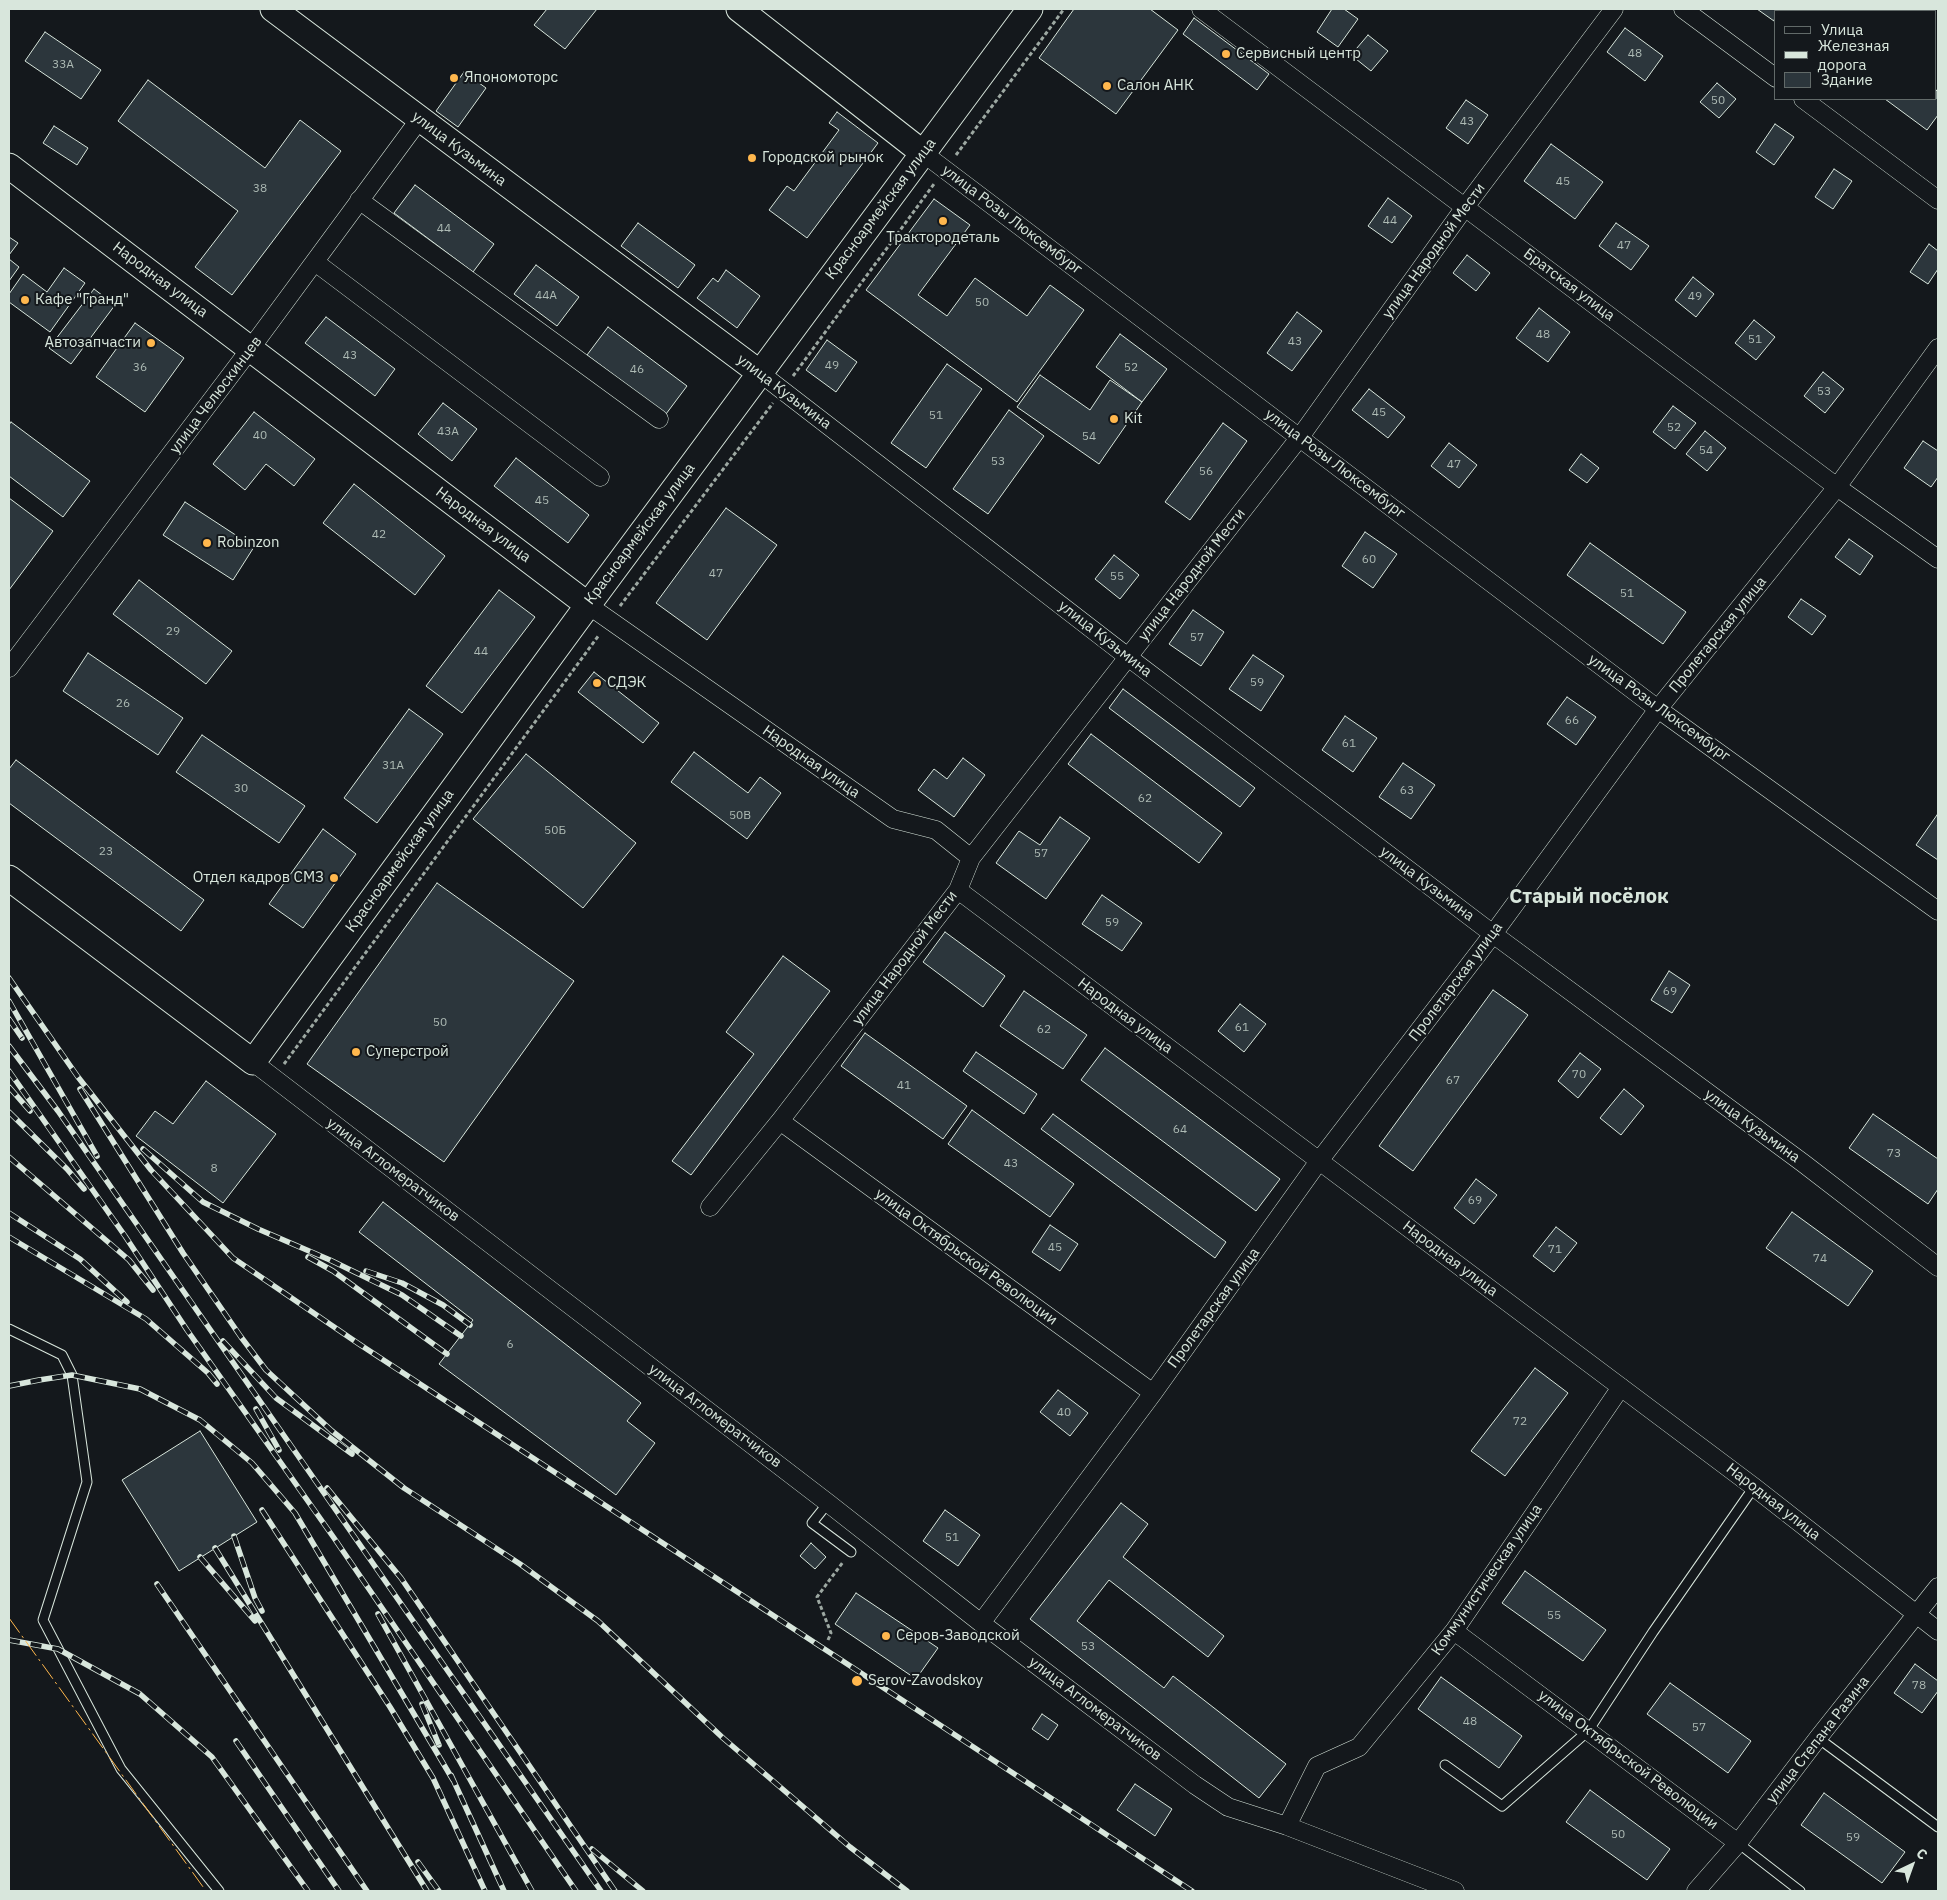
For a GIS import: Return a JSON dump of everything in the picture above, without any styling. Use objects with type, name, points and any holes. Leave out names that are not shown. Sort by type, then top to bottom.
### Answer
[{"type":"street","name":"улица Кузьмина","points":[[273,9],[419,120],[760,373],[1128,657],[1493,934],[1803,1163],[1938,1267]]},
{"type":"street","name":"улица Розы Люксембург","points":[[740,9],[945,170],[1658,709],[1938,911]]},
{"type":"street","name":"Красноармейская улица","points":[[253,1062],[588,605],[1030,9]]},
{"type":"street","name":"Братская улица","points":[[1201,9],[1837,487],[1938,559]]},
{"type":"street","name":"улица Народной Мести","points":[[710,1207],[780,1121],[958,890],[971,858],[1300,437],[1465,207],[1614,9]]},
{"type":"street","points":[[1683,9],[1774,77]]},
{"type":"street","points":[[1804,100],[1938,200]]},
{"type":"street","name":"улица Челюскинцев","points":[[9,668],[251,348],[419,120]]},
{"type":"street","name":"Народная улица","points":[[9,166],[588,605],[893,820],[936,830],[971,858]]},
{"type":"street","points":[[359,200],[659,419]]},
{"type":"street","points":[[315,262],[600,477]]},
{"type":"street","name":"Пролетарская улица","points":[[981,1623],[1153,1393],[1320,1161],[1493,934],[1658,709],[1837,487],[1938,348]]},
{"type":"street","name":"улица Агломератчиков","points":[[9,878],[274,1078],[828,1503],[981,1623],[1195,1785],[1228,1807],[1287,1826],[1455,1891]]},
{"type":"street","name":"Народная улица","points":[[958,890],[1754,1487],[1938,1631]]},
{"type":"street","name":"улица Октябрьской Революции","points":[[780,1121],[1153,1393]]},
{"type":"street","name":"Коммунистическая улица","points":[[1287,1826],[1317,1766],[1359,1747],[1454,1632],[1621,1387]]},
{"type":"street","name":"улица Степана Разина","points":[[1696,1891],[1738,1843],[1938,1586]]},
{"type":"street","name":"улица Октябрьской Революции","points":[[1454,1632],[1738,1843]]},
{"type":"lane","points":[[9,1329],[62,1355],[72,1376],[87,1482],[43,1620],[121,1769],[218,1891]]},
{"type":"lane","points":[[1445,1765],[1502,1806],[1588,1731],[1653,1632],[1754,1487]]},
{"type":"lane","points":[[828,1503],[812,1523],[851,1552]]},
{"type":"lane","points":[[1818,1738],[1938,1827]]},
{"type":"lane","name":"улица Октябрьской Революции","points":[[1738,1843],[1800,1891]]},
{"type":"path","points":[[274,1078],[610,620],[1064,9]]},
{"type":"path","points":[[828,1640],[831,1633],[817,1597],[851,1552]]},
{"type":"building","points":[[547,9],[597,9],[565,49],[534,25]]},
{"type":"building","name":"Салон АНК","points":[[1074,9],[1150,9],[1178,30],[1116,114],[1039,58]]},
{"type":"building","points":[[1332,9],[1344,9],[1358,19],[1338,47],[1317,32]]},
{"type":"building","points":[[1757,9],[1783,9],[1774,10],[1774,21]]},
{"type":"building","name":"Сервисный центр","points":[[1194,18],[1269,74],[1257,90],[1183,34]]},
{"type":"building","points":[[1625,28],[1663,56],[1645,81],[1607,52]]},
{"type":"building","points":[[45,32],[101,70],[81,99],[25,61]]},
{"type":"building","points":[[1368,35],[1388,51],[1371,71],[1351,55]]},
{"type":"building","points":[[464,72],[486,88],[458,127],[436,111]]},
{"type":"building","points":[[148,80],[265,168],[300,120],[341,151],[232,295],[195,267],[238,211],[118,121]]},
{"type":"building","points":[[1717,83],[1736,99],[1719,118],[1700,102]]},
{"type":"building","points":[[1937,91],[1938,115],[1927,130],[1886,100],[1937,100]]},
{"type":"building","points":[[1466,100],[1488,115],[1468,144],[1446,128]]},
{"type":"building","points":[[837,112],[878,143],[807,238],[769,210],[787,186],[794,191],[839,130],[829,123]]},
{"type":"building","points":[[1775,124],[1794,137],[1774,165],[1756,152]]},
{"type":"building","points":[[54,126],[88,148],[77,165],[43,143]]},
{"type":"building","points":[[1551,144],[1603,182],[1575,219],[1524,181]]},
{"type":"building","points":[[1834,169],[1852,181],[1833,209],[1815,197]]},
{"type":"building","points":[[415,185],[494,244],[473,272],[394,213]]},
{"type":"building","points":[[1388,198],[1412,216],[1392,243],[1368,226]]},
{"type":"building","points":[[934,199],[970,225],[918,295],[947,316],[975,278],[1027,316],[1050,285],[1084,310],[1017,402],[866,290]]},
{"type":"building","points":[[638,223],[695,265],[678,288],[621,246]]},
{"type":"building","points":[[1616,223],[1649,246],[1631,270],[1599,246]]},
{"type":"building","points":[[9,237],[18,243],[9,255]]},
{"type":"building","points":[[1929,244],[1938,251],[1938,269],[1928,284],[1910,272]]},
{"type":"building","points":[[1467,255],[1490,273],[1476,291],[1453,273]]},
{"type":"building","points":[[9,259],[19,267],[9,281]]},
{"type":"building","points":[[536,265],[579,297],[557,326],[514,294]]},
{"type":"building","points":[[64,268],[85,283],[50,332],[9,302],[9,294],[23,274],[47,292]]},
{"type":"building","points":[[726,270],[760,296],[737,328],[697,298],[713,278],[718,282]]},
{"type":"building","points":[[1693,277],[1714,294],[1696,317],[1675,300]]},
{"type":"building","points":[[94,289],[115,305],[71,364],[49,348]]},
{"type":"building","points":[[1539,308],[1570,332],[1548,362],[1516,338]]},
{"type":"building","points":[[1297,312],[1322,331],[1292,371],[1267,353]]},
{"type":"building","points":[[326,317],[395,369],[375,396],[305,343]]},
{"type":"building","points":[[1754,320],[1775,337],[1756,360],[1735,343]]},
{"type":"building","points":[[135,323],[184,358],[145,412],[96,377]]},
{"type":"building","points":[[608,327],[687,386],[666,414],[587,355]]},
{"type":"building","points":[[1120,334],[1167,369],[1142,402],[1096,367]]},
{"type":"building","points":[[827,340],[857,362],[836,392],[806,370]]},
{"type":"building","points":[[947,364],[982,389],[926,468],[891,443]]},
{"type":"building","points":[[1823,372],[1844,389],[1825,413],[1804,396]]},
{"type":"building","points":[[1040,375],[1090,410],[1110,380],[1142,402],[1099,464],[1017,407]]},
{"type":"building","points":[[1369,389],[1405,417],[1388,438],[1352,410]]},
{"type":"building","points":[[443,403],[477,429],[452,461],[418,434]]},
{"type":"building","points":[[1673,406],[1696,423],[1675,449],[1653,432]]},
{"type":"building","points":[[1009,410],[1044,436],[988,514],[953,489]]},
{"type":"building","points":[[254,412],[315,459],[294,486],[266,464],[245,490],[213,464]]},
{"type":"building","points":[[11,422],[90,481],[63,517],[9,476],[9,425]]},
{"type":"building","points":[[1223,423],[1247,441],[1190,520],[1165,502]]},
{"type":"building","points":[[1705,431],[1726,448],[1707,471],[1686,454]]},
{"type":"building","points":[[1923,441],[1938,451],[1938,477],[1931,487],[1904,468]]},
{"type":"building","points":[[1449,443],[1477,465],[1459,488],[1431,466]]},
{"type":"building","points":[[1581,454],[1599,468],[1587,483],[1569,470]]},
{"type":"building","points":[[516,458],[589,515],[568,543],[494,486]]},
{"type":"building","points":[[354,484],[445,556],[415,595],[323,523]]},
{"type":"building","points":[[9,498],[53,531],[9,590]]},
{"type":"building","points":[[185,502],[254,547],[233,580],[163,535]]},
{"type":"building","points":[[726,508],[777,545],[707,640],[656,603]]},
{"type":"building","points":[[1365,532],[1397,554],[1373,588],[1342,566]]},
{"type":"building","points":[[1849,539],[1873,556],[1860,575],[1835,557]]},
{"type":"building","points":[[1590,543],[1686,612],[1663,644],[1567,575]]},
{"type":"building","points":[[1114,555],[1139,575],[1120,599],[1095,579]]},
{"type":"building","points":[[139,580],[232,651],[206,684],[113,614]]},
{"type":"building","points":[[499,590],[535,617],[462,713],[426,686]]},
{"type":"building","points":[[1801,599],[1826,616],[1812,635],[1788,617]]},
{"type":"building","points":[[1193,610],[1224,632],[1201,666],[1169,644]]},
{"type":"building","points":[[88,653],[183,718],[158,755],[63,691]]},
{"type":"building","points":[[1253,655],[1284,676],[1261,711],[1229,689]]},
{"type":"building","points":[[594,672],[659,723],[643,743],[578,692]]},
{"type":"building","points":[[1123,689],[1255,788],[1240,807],[1109,708]]},
{"type":"building","points":[[1567,697],[1596,717],[1576,745],[1547,724]]},
{"type":"building","points":[[409,709],[443,734],[377,823],[344,798]]},
{"type":"building","points":[[1345,716],[1377,738],[1353,772],[1322,750]]},
{"type":"building","points":[[1091,734],[1222,833],[1199,863],[1068,764]]},
{"type":"building","points":[[202,735],[305,806],[279,843],[176,772]]},
{"type":"building","points":[[694,752],[748,793],[760,777],[781,793],[747,839],[671,782]]},
{"type":"building","points":[[526,754],[636,843],[583,908],[473,819]]},
{"type":"building","points":[[963,758],[985,775],[954,817],[918,790],[934,769],[947,779]]},
{"type":"building","points":[[16,760],[204,900],[181,931],[9,803],[9,769]]},
{"type":"building","points":[[1403,763],[1435,785],[1411,819],[1379,797]]},
{"type":"building","points":[[1938,815],[1938,860],[1916,845]]},
{"type":"building","points":[[1060,817],[1090,838],[1046,899],[996,863],[1019,831],[1040,845]]},
{"type":"building","points":[[323,829],[356,854],[303,928],[269,904]]},
{"type":"building","points":[[437,883],[574,981],[444,1162],[307,1064]]},
{"type":"building","points":[[1102,895],[1142,923],[1122,951],[1082,924]]},
{"type":"building","points":[[945,932],[1005,976],[983,1007],[923,962]]},
{"type":"building","points":[[783,956],[830,991],[691,1175],[672,1161],[754,1054],[726,1032]]},
{"type":"building","points":[[1669,971],[1690,985],[1672,1013],[1651,1000]]},
{"type":"building","points":[[1493,990],[1528,1015],[1413,1171],[1379,1146]]},
{"type":"building","points":[[1024,991],[1087,1035],[1063,1069],[1000,1026]]},
{"type":"building","points":[[1240,1004],[1266,1024],[1244,1052],[1218,1031]]},
{"type":"building","points":[[865,1033],[967,1106],[943,1139],[841,1066]]},
{"type":"building","points":[[1105,1048],[1280,1179],[1256,1211],[1081,1080]]},
{"type":"building","points":[[976,1052],[1037,1094],[1024,1114],[963,1071]]},
{"type":"building","points":[[1580,1053],[1601,1069],[1578,1098],[1558,1081]]},
{"type":"building","points":[[206,1081],[276,1134],[223,1203],[136,1136],[155,1111],[173,1124]]},
{"type":"building","points":[[1624,1089],[1644,1106],[1621,1135],[1600,1118]]},
{"type":"building","points":[[972,1110],[1074,1184],[1050,1217],[948,1144]]},
{"type":"building","points":[[1053,1114],[1226,1242],[1215,1258],[1041,1129]]},
{"type":"building","points":[[1873,1114],[1938,1159],[1938,1189],[1928,1204],[1849,1148]]},
{"type":"building","points":[[1476,1179],[1497,1195],[1474,1224],[1454,1208]]},
{"type":"building","points":[[383,1202],[641,1403],[627,1421],[655,1443],[616,1495],[439,1364],[473,1320],[359,1232]]},
{"type":"building","points":[[1792,1212],[1873,1271],[1848,1306],[1766,1248]]},
{"type":"building","points":[[1050,1225],[1078,1244],[1060,1271],[1032,1252]]},
{"type":"building","points":[[1556,1227],[1577,1243],[1554,1272],[1533,1256]]},
{"type":"building","points":[[1535,1368],[1568,1393],[1505,1476],[1471,1451]]},
{"type":"building","points":[[1058,1390],[1088,1413],[1070,1436],[1040,1412]]},
{"type":"building","points":[[200,1431],[257,1522],[179,1571],[122,1480]]},
{"type":"building","points":[[1121,1503],[1148,1524],[1123,1557],[1224,1636],[1208,1657],[1109,1580],[1077,1621],[1164,1688],[1173,1676],[1286,1764],[1259,1798],[1030,1619]]},
{"type":"building","points":[[945,1510],[980,1535],[958,1566],[923,1541]]},
{"type":"building","points":[[811,1543],[826,1557],[815,1569],[800,1556]]},
{"type":"building","points":[[1525,1571],[1606,1630],[1583,1661],[1502,1603]]},
{"type":"building","name":"Серов-Заводской","points":[[856,1593],[938,1648],[916,1679],[835,1624]]},
{"type":"building","points":[[1915,1664],[1938,1681],[1938,1691],[1922,1713],[1894,1693]]},
{"type":"building","points":[[1441,1677],[1522,1736],[1499,1768],[1418,1709]]},
{"type":"building","points":[[1670,1683],[1751,1741],[1728,1773],[1647,1714]]},
{"type":"building","points":[[1042,1714],[1058,1725],[1048,1740],[1032,1729]]},
{"type":"building","points":[[1135,1784],[1172,1809],[1155,1836],[1117,1810]]},
{"type":"building","points":[[1590,1790],[1670,1849],[1647,1880],[1566,1822]]},
{"type":"building","points":[[1824,1793],[1905,1852],[1882,1883],[1801,1825]]},
{"type":"railway","points":[[9,978],[78,1077],[151,1170],[233,1258],[359,1344],[1192,1891]]},
{"type":"railway","points":[[9,1001],[97,1156]]},
{"type":"railway","points":[[9,1019],[22,1038]]},
{"type":"railway","points":[[9,1046],[58,1111],[601,1891]]},
{"type":"railway","points":[[9,1071],[125,1236],[187,1330],[334,1538],[576,1891]]},
{"type":"railway","points":[[9,1087],[30,1111]]},
{"type":"railway","points":[[80,1089],[183,1253],[266,1370],[332,1431],[404,1488],[520,1564],[598,1621],[723,1738],[850,1847],[907,1891]]},
{"type":"railway","points":[[9,1112],[67,1169],[84,1189]]},
{"type":"railway","points":[[143,1149],[203,1202],[402,1295],[461,1336]]},
{"type":"railway","points":[[9,1157],[129,1260],[153,1290]]},
{"type":"railway","points":[[9,1213],[80,1259],[127,1302]]},
{"type":"railway","points":[[9,1237],[146,1319],[208,1373],[217,1384]]},
{"type":"railway","points":[[308,1257],[333,1271],[447,1354]]},
{"type":"railway","points":[[366,1271],[402,1283],[443,1305],[470,1325]]},
{"type":"railway","points":[[223,1341],[276,1398],[352,1454]]},
{"type":"railway","points":[[9,1386],[72,1375],[140,1389],[200,1420],[252,1463],[295,1513],[453,1780]]},
{"type":"railway","points":[[256,1409],[279,1450]]},
{"type":"railway","points":[[327,1488],[401,1578],[615,1891]]},
{"type":"railway","points":[[262,1510],[390,1707],[433,1778],[485,1891]]},
{"type":"railway","points":[[234,1536],[255,1598],[262,1611]]},
{"type":"railway","points":[[215,1548],[427,1891]]},
{"type":"railway","points":[[200,1557],[255,1621]]},
{"type":"railway","points":[[157,1584],[367,1891]]},
{"type":"railway","points":[[378,1614],[532,1891]]},
{"type":"railway","points":[[9,1640],[58,1649],[140,1694],[212,1757],[308,1891]]},
{"type":"railway","points":[[422,1704],[439,1745]]},
{"type":"railway","points":[[236,1741],[339,1891]]},
{"type":"railway","points":[[451,1775],[504,1891]]},
{"type":"railway","points":[[592,1849],[643,1891]]},
{"type":"railway","points":[[418,1862],[439,1891]]},
{"type":"power","points":[[9,1618],[206,1891]]},
{"type":"place","name":"Сервисный центр","points":[[1226,54]]},
{"type":"place","name":"Япономоторс","points":[[454,78]]},
{"type":"place","name":"Салон АНК","points":[[1107,86]]},
{"type":"place","name":"Городской рынок","points":[[752,158]]},
{"type":"place","name":"Трактородеталь","points":[[943,221]]},
{"type":"place","name":"Кафе \"Гранд\"","points":[[25,300]]},
{"type":"place","name":"Автозапчасти","points":[[151,343]]},
{"type":"place","name":"Kit","points":[[1114,419]]},
{"type":"place","name":"Robinzon","points":[[207,543]]},
{"type":"place","name":"СДЭК","points":[[597,683]]},
{"type":"place","name":"Отдел кадров СМЗ","points":[[334,878]]},
{"type":"place","name":"Суперстрой","points":[[356,1052]]},
{"type":"place","name":"Серов-Заводской","points":[[886,1636]]},
{"type":"place","name":"Serov-Zavodskoy","points":[[857,1681]]},
{"type":"district","name":"Старый посёлок","points":[[1589,897]]}]
